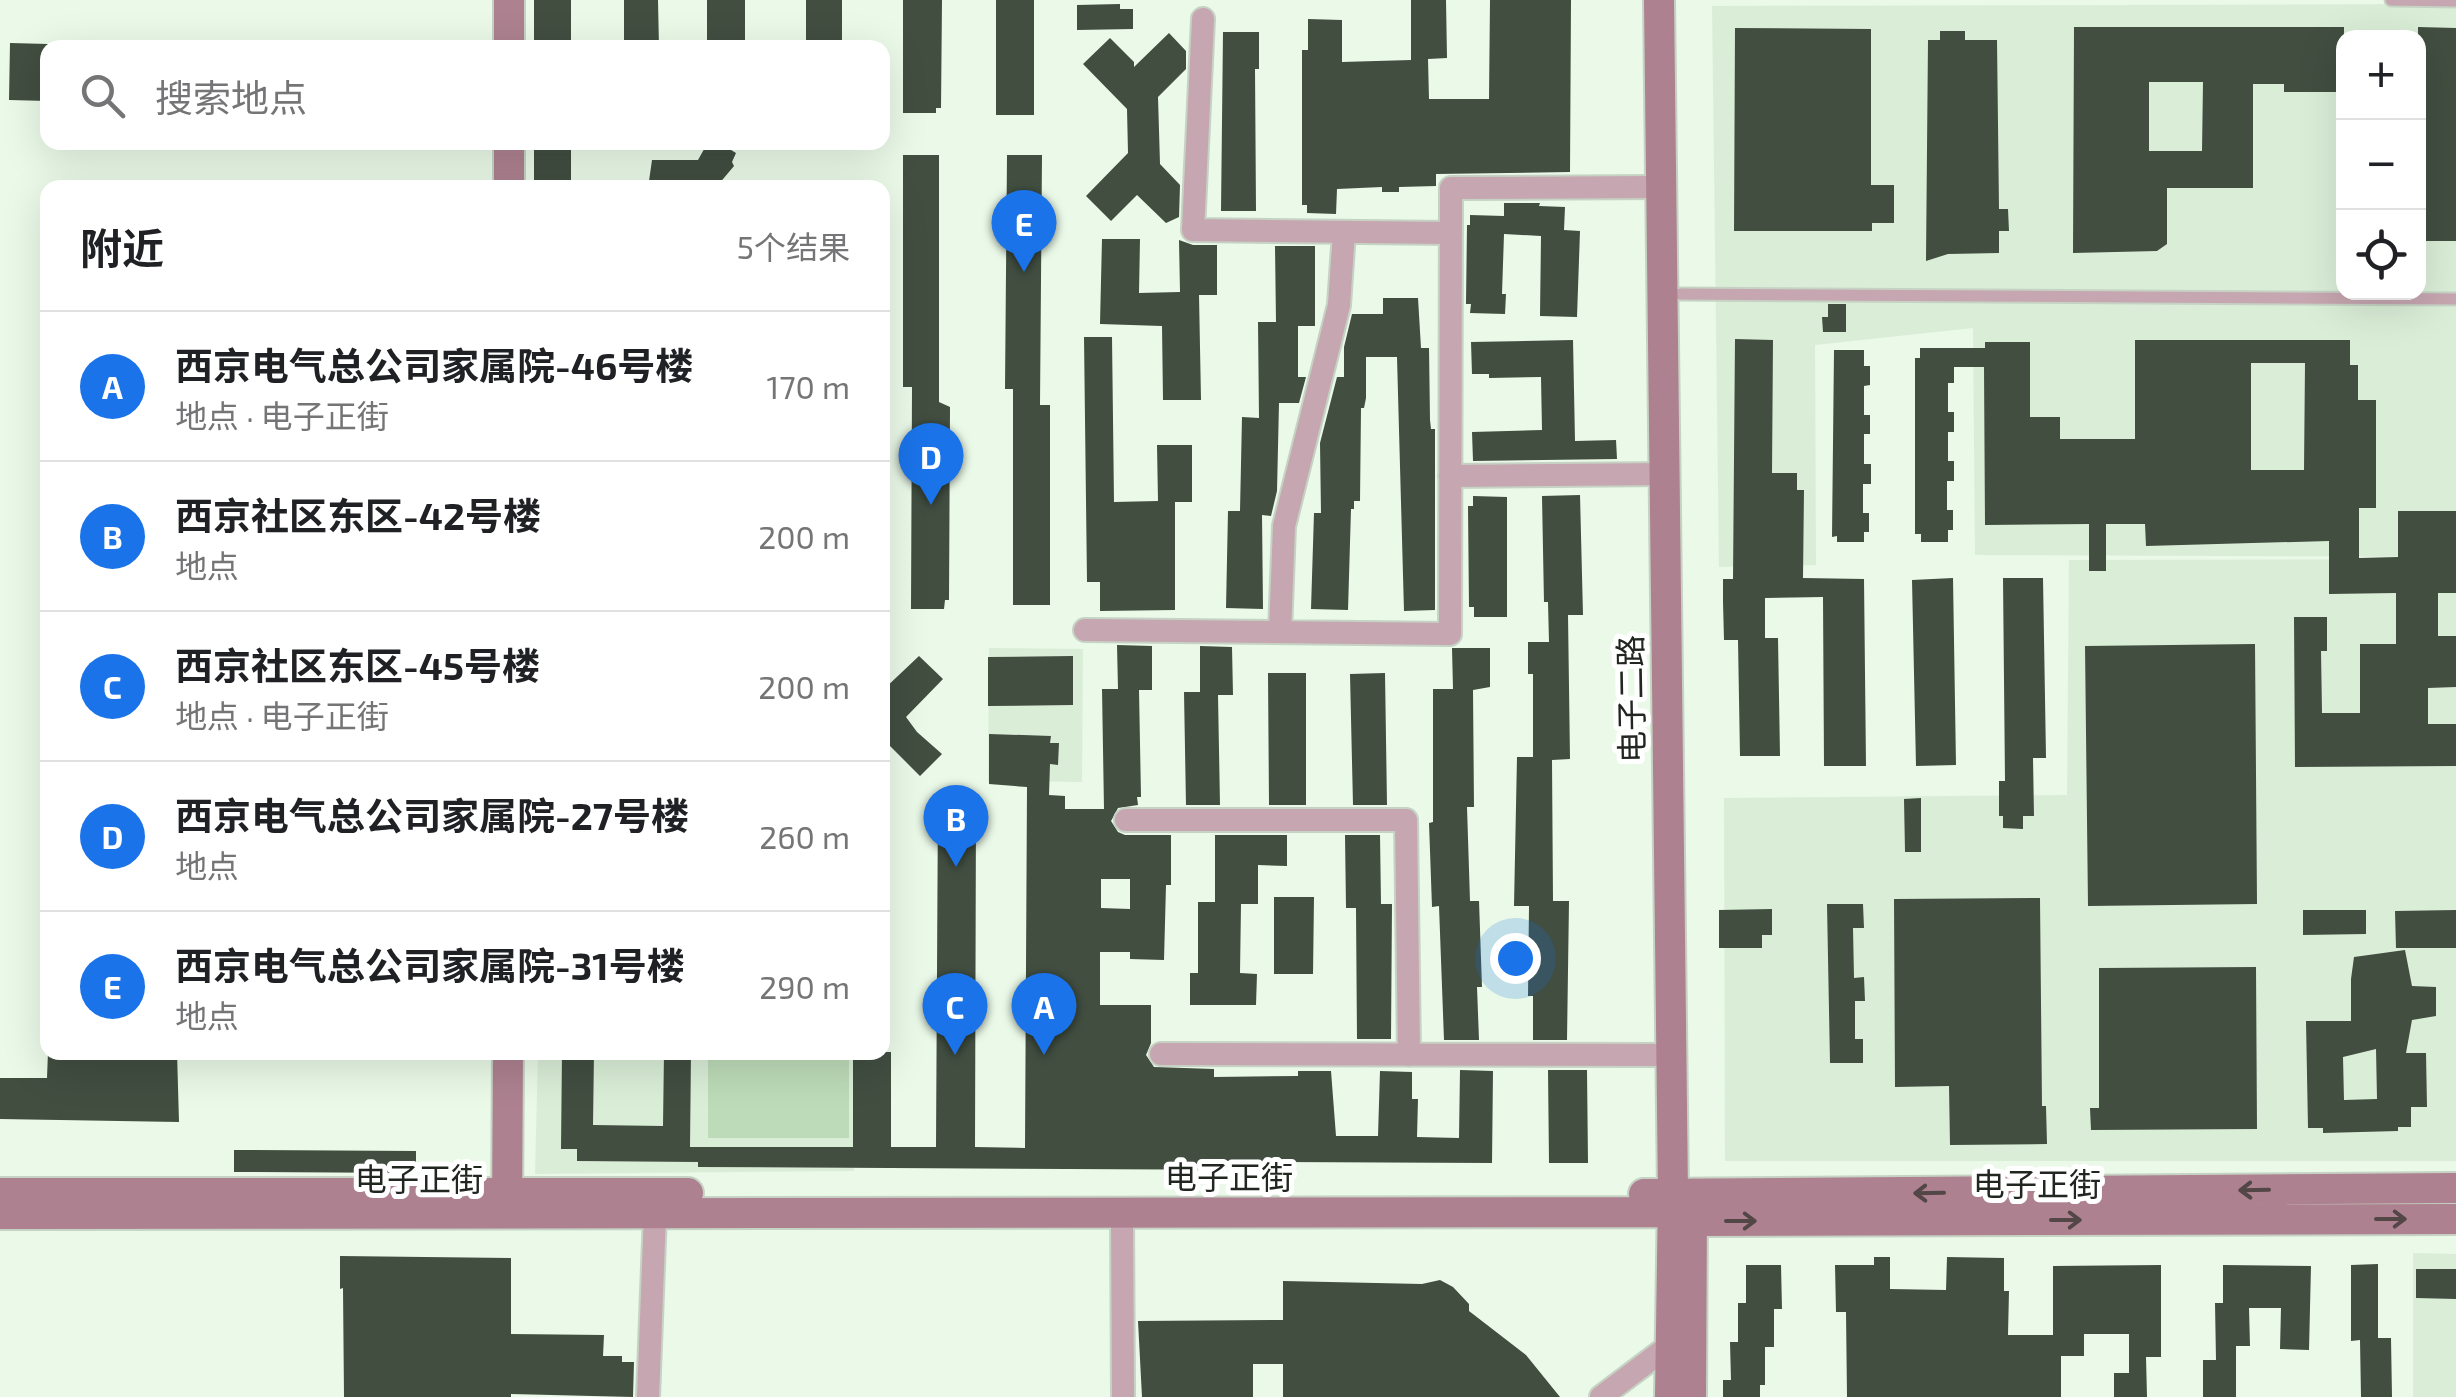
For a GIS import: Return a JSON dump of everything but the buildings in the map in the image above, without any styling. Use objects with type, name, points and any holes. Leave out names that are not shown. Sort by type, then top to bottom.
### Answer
[{"type":"main road","points":[[509,0],[509,40]]},
{"type":"main road","name":"电子二路","points":[[1659,0],[1671,1055],[1691,1397]]},
{"type":"main road","name":"电子二路","points":[[1670,1397],[1670,1345],[1682,1206],[1676,0]]},
{"type":"main road","points":[[509,150],[509,180]]},
{"type":"main road","points":[[507,1204],[508,1060]]},
{"type":"main road","name":"电子正街","points":[[0,1214],[507,1204],[654,1214],[1122,1213],[1682,1206],[2456,1188]]},
{"type":"main road","name":"电子正街","points":[[0,1193],[507,1204],[1682,1206],[2456,1219]]},
{"type":"street","points":[[1203,19],[1194,230],[1450,233]]},
{"type":"street","points":[[1085,630],[1450,634],[1451,188],[1661,187]]},
{"type":"street","points":[[1280,632],[1284,526],[1339,304],[1344,232]]},
{"type":"street","points":[[1450,476],[1664,474]]},
{"type":"street","points":[[1126,820],[1406,820],[1409,1055]]},
{"type":"street","points":[[1162,1054],[1671,1055]]},
{"type":"street","points":[[1122,1213],[1123,1397]]},
{"type":"street","points":[[648,1397],[654,1214]]},
{"type":"street","points":[[1601,1397],[1670,1345]]},
{"type":"lane","points":[[2391,0],[2456,1]]},
{"type":"lane","points":[[1680,294],[2456,299]]},
{"type":"shaded area","points":[[2456,4],[2456,557],[1975,555],[1973,328],[1815,345],[1816,565],[1719,567],[1712,6]]},
{"type":"shaded area","points":[[2456,559],[2456,1161],[1725,1161],[1724,798],[2067,795],[2069,560]]},
{"type":"shaded area","points":[[989,648],[1083,649],[1082,782],[988,781]]},
{"type":"shaded area","points":[[538,1060],[854,1060],[854,1171],[535,1174]]},
{"type":"shaded area","points":[[708,1060],[849,1060],[849,1138],[708,1138]]},
{"type":"shaded area","points":[[2413,1253],[2456,1254],[2456,1397],[2413,1397]]},
{"type":"place","name":"西京电气总公司家属院-31号楼","points":[[1024,272]]},
{"type":"place","name":"西京电气总公司家属院-27号楼","points":[[931,505]]},
{"type":"place","name":"西京社区东区-42号楼","points":[[956,867]]},
{"type":"place","name":"西京社区东区-45号楼","points":[[955,1055]]},
{"type":"place","name":"西京电气总公司家属院-46号楼","points":[[1044,1055]]}]
